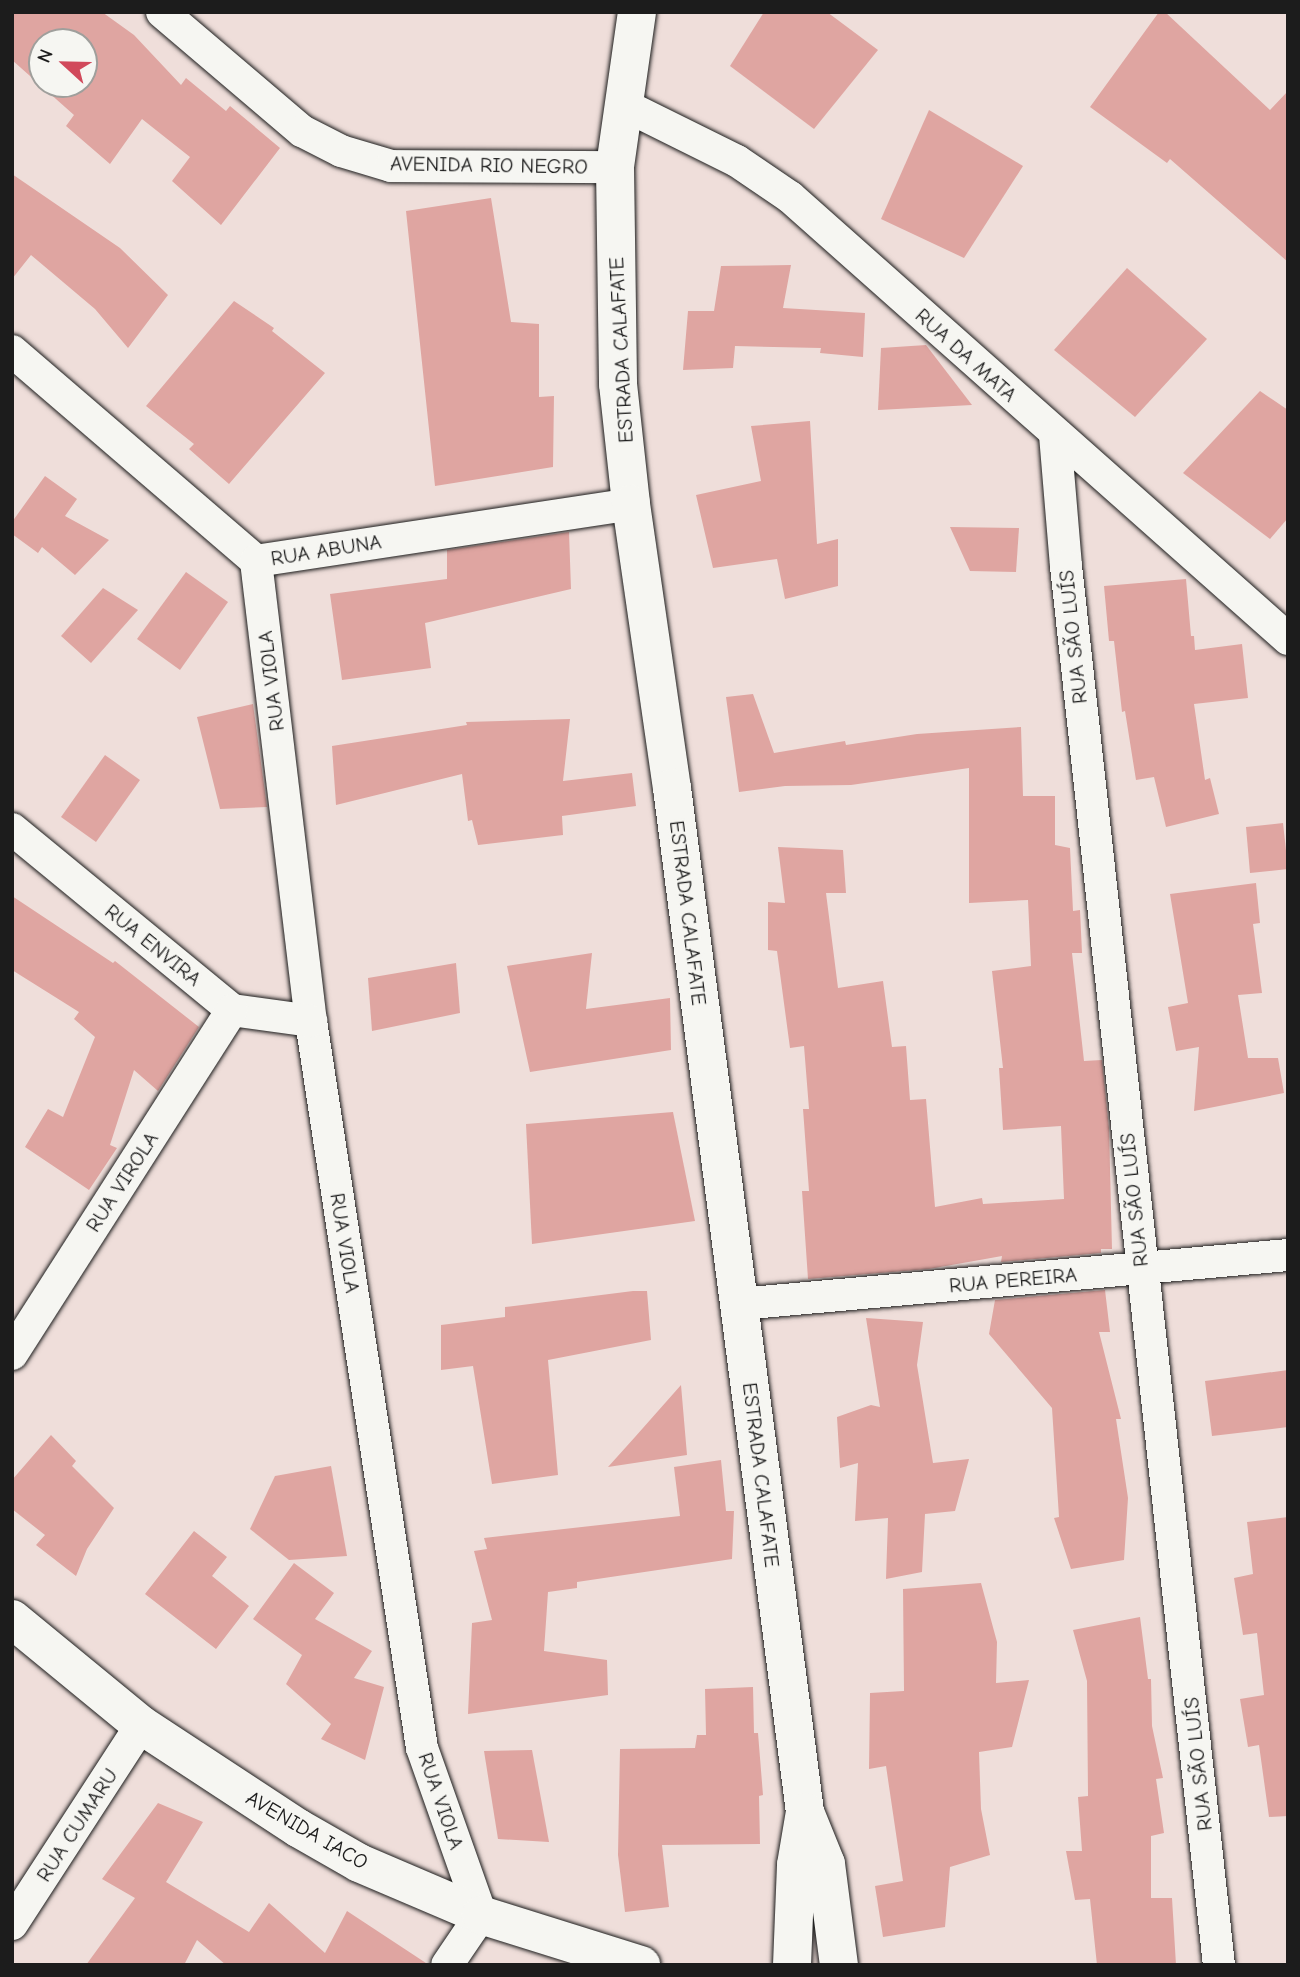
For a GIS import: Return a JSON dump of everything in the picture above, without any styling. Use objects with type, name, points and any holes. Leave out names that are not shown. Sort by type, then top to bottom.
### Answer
[{"type":"street","name":"AVENIDA RIO NEGRO","points":[[162,12],[302,131],[341,151],[391,166],[615,167]]},
{"type":"street","name":"ESTRADA CALAFATE","points":[[637,12],[615,167],[618,384],[631,504],[672,788],[805,1812],[826,1864],[839,1965]]},
{"type":"street","name":"RUA DA MATA","points":[[622,104],[737,161],[789,197],[1288,639]]},
{"type":"street","name":"RUA ABUNA","points":[[12,351],[256,561],[631,504]]},
{"type":"street","name":"RUA SÃO LUÍS","points":[[1055,435],[1066,566],[1220,1965]]},
{"type":"street","name":"RUA VIOLA","points":[[256,561],[311,1021],[422,1748],[481,1915]]},
{"type":"street","name":"RUA ENVIRA","points":[[12,830],[232,1010]]},
{"type":"street","points":[[232,1010],[311,1021]]},
{"type":"street","name":"RUA VIROLA","points":[[12,1354],[232,1010]]},
{"type":"street","name":"RUA PEREIRA","points":[[738,1304],[1288,1255]]},
{"type":"street","name":"AVENIDA IACO","points":[[12,1619],[141,1725],[298,1828],[359,1863],[481,1915],[641,1965]]},
{"type":"street","name":"RUA CUMARU","points":[[12,1924],[141,1725]]},
{"type":"street","name":"ESTRADA CALAFATE","points":[[792,1965],[796,1865],[805,1812]]},
{"type":"street","points":[[447,1965],[481,1915]]},
{"type":"building","points":[[12,12],[102,12],[134,35],[181,85],[186,78],[226,111],[230,106],[280,148],[221,225],[172,181],[190,157],[142,119],[110,164],[66,126],[74,115],[55,98],[98,98],[98,28],[28,28],[28,74],[12,60]]},
{"type":"building","points":[[764,12],[827,12],[878,50],[814,129],[730,66]]},
{"type":"building","points":[[1159,12],[1165,12],[1270,110],[1288,91],[1288,262],[1170,159],[1167,163],[1090,107]]},
{"type":"building","points":[[929,110],[1023,166],[964,258],[881,219]]},
{"type":"building","points":[[12,174],[120,248],[168,295],[128,348],[95,309],[31,255],[12,279]]},
{"type":"building","points":[[491,198],[511,322],[539,324],[539,397],[554,396],[553,467],[435,486],[406,211]]},
{"type":"building","points":[[791,265],[783,308],[865,313],[863,357],[820,353],[821,348],[735,346],[733,368],[683,370],[688,311],[714,311],[721,266]]},
{"type":"building","points":[[1127,268],[1207,339],[1135,417],[1054,350]]},
{"type":"building","points":[[234,301],[274,328],[272,331],[325,373],[229,484],[189,449],[194,444],[146,406]]},
{"type":"building","points":[[926,345],[972,405],[878,410],[881,348]]},
{"type":"building","points":[[1260,391],[1288,410],[1288,518],[1270,539],[1183,473]]},
{"type":"building","points":[[810,421],[817,544],[838,539],[838,586],[785,599],[777,559],[713,568],[696,495],[761,481],[751,426]]},
{"type":"building","points":[[45,476],[77,499],[65,516],[109,540],[75,575],[42,547],[38,553],[12,534],[12,522]]},
{"type":"building","points":[[950,527],[1019,528],[1016,572],[970,571]]},
{"type":"building","points":[[569,532],[571,589],[425,623],[431,668],[342,680],[330,594],[447,579],[447,550]]},
{"type":"building","points":[[186,572],[228,602],[180,670],[137,639]]},
{"type":"building","points":[[1186,579],[1191,636],[1194,636],[1195,650],[1242,644],[1248,698],[1194,704],[1205,780],[1210,778],[1219,814],[1166,827],[1154,777],[1136,780],[1125,711],[1122,712],[1114,641],[1109,641],[1104,586]]},
{"type":"building","points":[[103,588],[138,610],[91,663],[61,636]]},
{"type":"building","points":[[753,694],[774,753],[845,741],[846,745],[917,734],[1021,727],[1023,796],[1055,796],[1055,845],[1070,848],[1073,911],[1080,910],[1082,953],[1072,953],[1084,1061],[1102,1060],[1109,1128],[1112,1249],[1101,1249],[1101,1253],[1001,1262],[1002,1256],[929,1269],[808,1279],[802,1191],[809,1191],[803,1109],[809,1109],[804,1046],[790,1048],[777,951],[768,950],[768,902],[785,903],[778,847],[843,850],[846,893],[826,893],[838,988],[883,981],[892,1047],[906,1046],[910,1100],[926,1099],[935,1207],[982,1198],[983,1204],[1064,1199],[1061,1126],[1003,1130],[999,1068],[1003,1068],[992,971],[1031,966],[1028,900],[969,903],[969,768],[851,785],[785,786],[739,792],[726,697]]},
{"type":"building","points":[[253,704],[267,807],[220,809],[197,717]]},
{"type":"building","points":[[570,719],[563,781],[632,773],[636,806],[562,816],[563,835],[478,845],[472,820],[468,821],[462,774],[336,805],[332,746],[467,725],[466,722]]},
{"type":"building","points":[[105,755],[140,780],[96,842],[61,817]]},
{"type":"building","points":[[1283,823],[1288,869],[1250,873],[1246,827]]},
{"type":"building","points":[[1256,883],[1260,923],[1253,924],[1262,993],[1238,995],[1248,1058],[1278,1058],[1284,1093],[1194,1111],[1199,1047],[1176,1051],[1168,1007],[1188,1003],[1170,894]]},
{"type":"building","points":[[12,896],[113,963],[115,961],[199,1027],[158,1091],[134,1070],[110,1145],[117,1148],[89,1190],[25,1147],[48,1109],[63,1117],[95,1037],[74,1019],[79,1012],[12,970]]},
{"type":"building","points":[[592,953],[586,1009],[670,998],[671,1050],[530,1072],[507,966]]},
{"type":"building","points":[[456,963],[460,1013],[372,1031],[368,978]]},
{"type":"building","points":[[673,1112],[695,1221],[532,1244],[526,1124]]},
{"type":"building","points":[[1105,1290],[1110,1332],[1099,1332],[1121,1419],[1116,1419],[1128,1498],[1124,1560],[1071,1569],[1054,1518],[1059,1517],[1052,1408],[989,1334],[995,1300]]},
{"type":"building","points":[[647,1291],[651,1340],[548,1360],[558,1475],[492,1484],[473,1366],[441,1370],[441,1325],[505,1317],[505,1307]]},
{"type":"building","points":[[866,1318],[923,1322],[917,1365],[933,1463],[969,1459],[955,1511],[925,1514],[922,1572],[886,1579],[888,1518],[855,1521],[858,1463],[840,1468],[837,1417],[871,1405],[880,1407]]},
{"type":"building","points":[[1288,1370],[1288,1427],[1212,1436],[1205,1381]]},
{"type":"building","points":[[681,1385],[687,1455],[608,1467],[635,1437]]},
{"type":"building","points":[[51,1435],[76,1461],[72,1466],[114,1508],[87,1549],[76,1576],[36,1545],[45,1535],[12,1509],[12,1480]]},
{"type":"building","points":[[721,1460],[726,1511],[734,1511],[732,1559],[577,1582],[577,1588],[548,1592],[544,1651],[607,1660],[608,1695],[468,1714],[472,1623],[492,1620],[474,1551],[487,1549],[484,1538],[680,1516],[674,1467]]},
{"type":"building","points":[[331,1466],[347,1556],[289,1560],[250,1529],[275,1476]]},
{"type":"building","points":[[1288,1517],[1288,1816],[1269,1817],[1259,1745],[1248,1747],[1240,1699],[1264,1695],[1257,1633],[1243,1635],[1234,1578],[1253,1574],[1247,1522]]},
{"type":"building","points":[[194,1531],[227,1557],[212,1576],[249,1606],[216,1649],[145,1594]]},
{"type":"building","points":[[294,1563],[334,1593],[315,1619],[372,1651],[354,1678],[384,1687],[365,1760],[321,1739],[331,1724],[286,1684],[302,1655],[253,1619]]},
{"type":"building","points":[[981,1583],[997,1642],[996,1683],[1029,1680],[1012,1747],[979,1752],[981,1809],[990,1855],[950,1867],[945,1927],[883,1937],[875,1886],[903,1881],[886,1766],[869,1769],[870,1693],[904,1691],[903,1589]]},
{"type":"building","points":[[1140,1617],[1148,1679],[1151,1679],[1152,1726],[1163,1778],[1156,1779],[1164,1833],[1151,1836],[1151,1898],[1172,1898],[1176,1965],[1097,1965],[1090,1899],[1075,1900],[1066,1851],[1082,1851],[1078,1797],[1088,1796],[1087,1681],[1073,1630]]},
{"type":"building","points":[[753,1687],[754,1733],[758,1733],[763,1795],[759,1796],[760,1844],[662,1845],[669,1907],[625,1912],[618,1855],[620,1749],[695,1748],[697,1735],[706,1735],[705,1689]]},
{"type":"building","points":[[532,1750],[549,1842],[498,1839],[484,1751]]},
{"type":"building","points":[[158,1803],[203,1822],[166,1882],[249,1932],[269,1903],[325,1953],[347,1911],[429,1965],[226,1965],[197,1940],[184,1965],[86,1965],[135,1898],[102,1879]]}]
